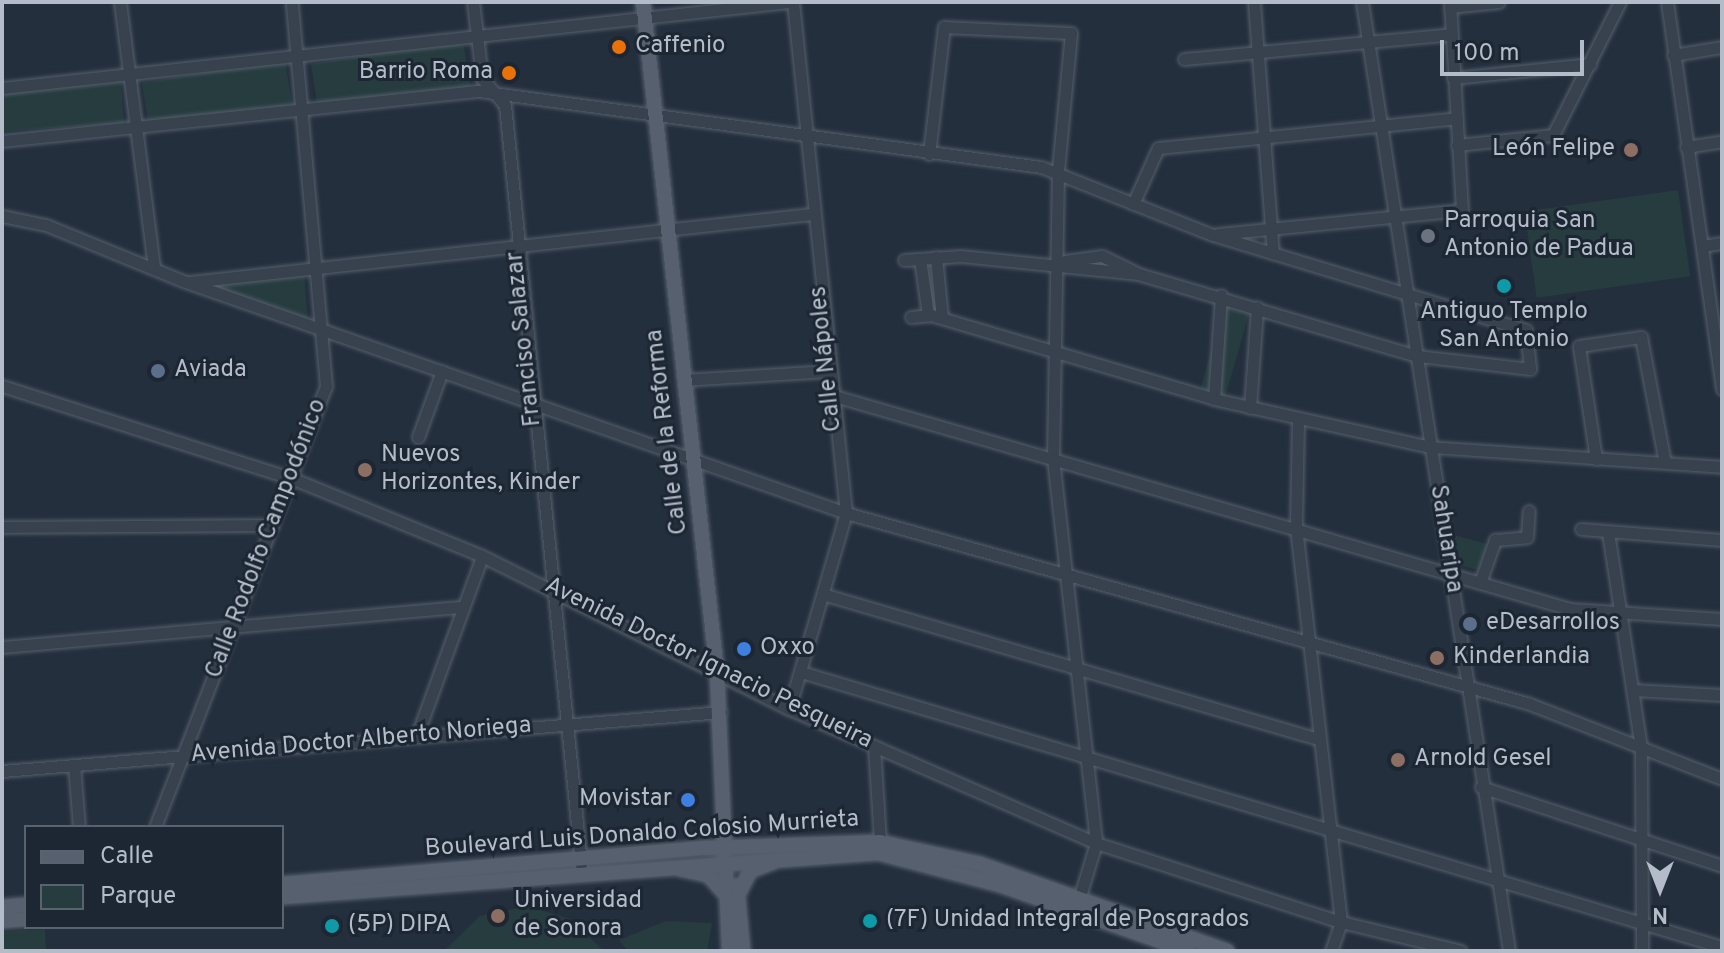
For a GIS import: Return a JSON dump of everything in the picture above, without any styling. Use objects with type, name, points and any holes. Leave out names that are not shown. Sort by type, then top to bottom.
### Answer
[{"type":"main road","name":"Calle de la Reforma","points":[[644,9],[721,712],[732,894],[743,951]]},
{"type":"main road","name":"Boulevard Luis Donaldo Colosio Murrieta","points":[[284,897],[581,865],[880,842],[998,870],[1188,951]]},
{"type":"main road","name":"Boulevard Luis Donaldo Colosio Murrieta","points":[[284,884],[581,865],[618,868],[729,852],[904,857],[1078,905],[1227,951]]},
{"type":"main road","points":[[618,868],[691,869],[732,894],[758,864],[904,857],[998,870]]},
{"type":"main road","name":"Calle de la Reforma","points":[[729,951],[732,894]]},
{"type":"main road","points":[[2,907],[24,905]]},
{"type":"main road","points":[[2,921],[24,919]]},
{"type":"street","points":[[120,2],[154,269]]},
{"type":"street","name":"Calle Rodolfo Campodónico","points":[[156,825],[326,386],[324,327],[292,2]]},
{"type":"street","points":[[473,2],[482,78],[498,95]]},
{"type":"street","points":[[2,88],[477,32],[644,9],[790,2]]},
{"type":"street","name":"Calle Nápoles","points":[[789,709],[826,595],[846,513],[790,2]]},
{"type":"street","points":[[1254,2],[1273,253]]},
{"type":"street","name":"Sahuaripa","points":[[1362,2],[1409,294],[1481,787],[1509,951]]},
{"type":"street","points":[[1213,235],[1270,223],[1396,212],[1462,210],[1450,5],[1499,2]]},
{"type":"street","points":[[1457,145],[1553,135],[1620,2]]},
{"type":"street","points":[[1667,2],[1686,147],[1718,340],[1722,389]]},
{"type":"street","points":[[929,154],[944,27],[1067,31],[1072,40],[1058,171],[1053,458],[1083,754],[1096,843],[1078,905]]},
{"type":"street","points":[[1184,59],[1451,34]]},
{"type":"street","points":[[1673,55],[1722,47]]},
{"type":"street","points":[[1453,78],[1590,64]]},
{"type":"street","points":[[2,141],[302,109],[498,95],[1058,171],[1213,235],[1526,330],[1527,372],[1417,356],[1221,295],[1139,274],[1056,264],[936,257],[904,260]]},
{"type":"street","name":"Franciso Salazar","points":[[498,95],[581,865]]},
{"type":"street","points":[[1133,204],[1155,149],[1456,118]]},
{"type":"street","points":[[1686,147],[1722,141]]},
{"type":"street","points":[[186,282],[666,227],[811,214]]},
{"type":"street","points":[[2,216],[46,225],[186,282],[324,327],[694,463],[846,513],[1064,571],[1468,687],[1641,747],[1722,779]]},
{"type":"street","points":[[1702,246],[1722,243]]},
{"type":"street","points":[[936,257],[942,318]]},
{"type":"street","points":[[920,259],[928,315]]},
{"type":"street","points":[[1214,399],[1221,295]]},
{"type":"street","points":[[1250,408],[1257,307]]},
{"type":"street","points":[[911,317],[928,315],[942,318],[1214,399],[1430,447],[1722,467]]},
{"type":"street","points":[[1596,459],[1579,346],[1641,337],[1665,463]]},
{"type":"street","points":[[418,437],[442,371]]},
{"type":"street","points":[[684,380],[829,371]]},
{"type":"street","name":"Avenida Doctor Ignacio Pesqueira","points":[[2,386],[291,478],[482,556],[553,587],[789,709],[1096,843],[1341,922],[1461,951]]},
{"type":"street","points":[[831,395],[1296,527],[1451,576],[1588,612],[1722,619]]},
{"type":"street","points":[[1298,420],[1296,527],[1341,922],[1331,951]]},
{"type":"street","points":[[1480,583],[1495,540],[1527,537],[1529,511]]},
{"type":"street","points":[[2,527],[273,525]]},
{"type":"street","points":[[1581,529],[1722,540]]},
{"type":"street","points":[[1608,532],[1641,747],[1642,951]]},
{"type":"street","points":[[417,735],[482,556]]},
{"type":"street","points":[[826,595],[1318,739]]},
{"type":"street","points":[[2,647],[462,607]]},
{"type":"street","points":[[801,672],[1642,917],[1722,947]]},
{"type":"street","points":[[1633,690],[1722,695]]},
{"type":"street","name":"Avenida Doctor Alberto Noriega","points":[[2,771],[721,712]]},
{"type":"street","points":[[874,746],[880,842]]},
{"type":"street","points":[[74,765],[79,825]]},
{"type":"street","points":[[1481,787],[1642,834],[1722,866]]},
{"type":"green space","points":[[463,40],[470,86],[318,111],[311,64]]},
{"type":"green space","points":[[285,60],[292,105],[149,128],[142,83]]},
{"type":"green space","points":[[121,81],[124,123],[4,131],[2,89]]},
{"type":"green space","points":[[1678,190],[1690,276],[1537,298],[1525,212]]},
{"type":"green space","points":[[304,271],[308,322],[201,284]]},
{"type":"green space","points":[[1225,303],[1250,310],[1225,396],[1200,389]]},
{"type":"green space","points":[[1454,535],[1487,544],[1480,570],[1457,565]]},
{"type":"green space","points":[[528,906],[570,919],[604,951],[444,951],[480,916]]},
{"type":"green space","points":[[666,921],[712,923],[707,951],[628,951],[619,940]]},
{"type":"green space","points":[[45,929],[46,951],[2,951],[2,932]]},
{"type":"place","name":"Caffenio","points":[[619,47]]},
{"type":"place","name":"Barrio Roma","points":[[509,73]]},
{"type":"place","name":"León Felipe","points":[[1631,150]]},
{"type":"place","name":"Parroquia San Antonio de Padua","points":[[1428,236]]},
{"type":"place","name":"Antiguo Templo San Antonio","points":[[1504,286]]},
{"type":"place","name":"Aviada","points":[[158,371]]},
{"type":"place","name":"Nuevos Horizontes, Kinder","points":[[365,470]]},
{"type":"place","name":"eDesarrollos","points":[[1470,624]]},
{"type":"place","name":"Oxxo","points":[[744,649]]},
{"type":"place","name":"Kinderlandia","points":[[1437,658]]},
{"type":"place","name":"Arnold Gesel","points":[[1398,760]]},
{"type":"place","name":"Movistar","points":[[688,800]]},
{"type":"place","name":"Universidad de Sonora","points":[[498,916]]},
{"type":"place","name":"(7F) Unidad Integral de Posgrados","points":[[870,921]]},
{"type":"place","name":"(5P) DIPA","points":[[332,926]]}]
